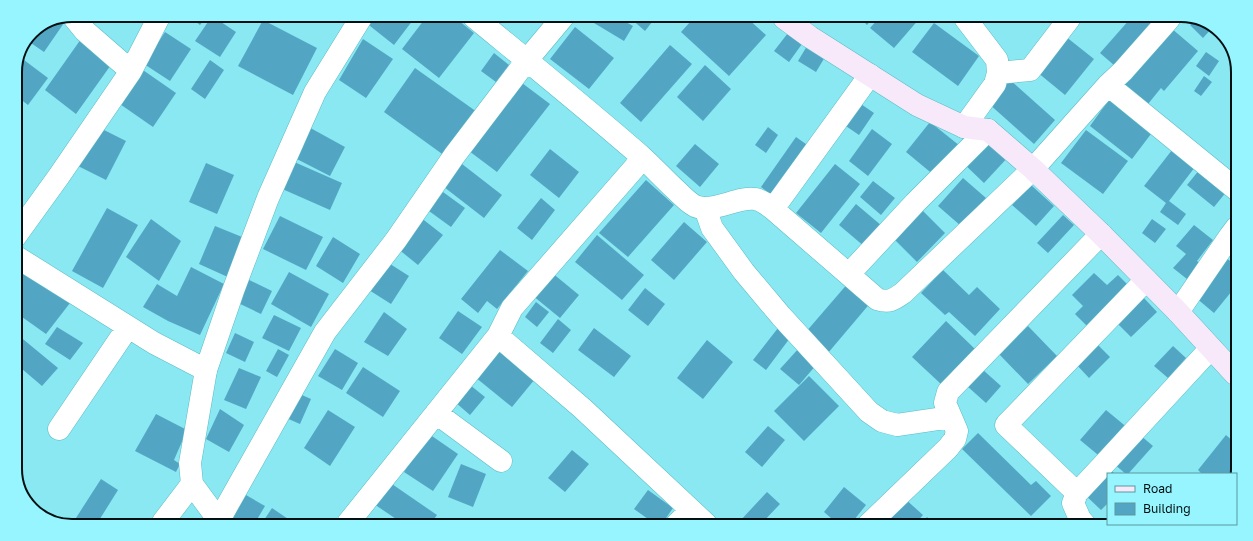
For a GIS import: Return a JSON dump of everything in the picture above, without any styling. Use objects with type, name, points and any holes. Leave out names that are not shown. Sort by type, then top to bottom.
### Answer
[{"type":"main road","points":[[789,22],[810,37],[917,105],[964,128],[988,130],[1033,169],[1102,234],[1178,312],[1231,370]]},
{"type":"street","points":[[78,22],[85,31],[131,71]]},
{"type":"street","points":[[22,227],[131,71],[156,22]]},
{"type":"street","points":[[218,519],[192,484],[190,463],[206,370],[268,198],[315,92],[358,22]]},
{"type":"street","points":[[481,22],[643,158],[685,199],[696,207],[705,208],[723,205],[746,198],[760,200],[773,209],[877,299],[885,302],[894,299],[903,293],[1033,169],[1108,85],[1167,22]]},
{"type":"street","points":[[221,519],[325,332],[396,240],[454,156],[527,60],[559,22]]},
{"type":"street","points":[[964,128],[995,84],[998,73],[997,60],[968,22]]},
{"type":"street","points":[[998,73],[1030,70],[1067,22]]},
{"type":"street","points":[[773,209],[870,75]]},
{"type":"street","points":[[1108,85],[1231,185]]},
{"type":"street","points":[[848,274],[915,203],[988,130]]},
{"type":"street","points":[[351,519],[498,336],[512,308],[643,158]]},
{"type":"street","points":[[705,208],[712,228],[744,272],[781,316],[869,412],[882,421],[896,425],[951,417]]},
{"type":"street","points":[[874,519],[948,448],[955,439],[957,431],[945,403],[948,392],[1102,234]]},
{"type":"street","points":[[1178,312],[1231,235]]},
{"type":"street","points":[[22,260],[154,343],[206,370]]},
{"type":"street","points":[[1077,492],[1006,425],[1146,280]]},
{"type":"street","points":[[58,429],[128,327]]},
{"type":"street","points":[[498,336],[582,408],[691,519]]},
{"type":"street","points":[[1081,519],[1073,503],[1077,492],[1211,348]]},
{"type":"street","points":[[436,413],[501,461]]},
{"type":"street","points":[[165,519],[192,484]]},
{"type":"building","points":[[208,22],[221,22],[236,32],[220,57],[195,41]]},
{"type":"building","points":[[262,22],[267,22],[317,48],[293,95],[238,66]]},
{"type":"building","points":[[365,22],[411,22],[394,45]]},
{"type":"building","points":[[422,22],[460,22],[474,33],[439,78],[402,49]]},
{"type":"building","points":[[626,22],[633,26],[624,41],[594,23]]},
{"type":"building","points":[[635,22],[652,22],[645,31]]},
{"type":"building","points":[[690,22],[751,22],[766,35],[729,76],[681,32]]},
{"type":"building","points":[[875,22],[917,22],[894,48],[870,28]]},
{"type":"building","points":[[1127,22],[1154,22],[1115,66],[1100,53]]},
{"type":"building","points":[[64,23],[64,23],[44,52],[31,43],[44,30]]},
{"type":"building","points":[[934,23],[979,56],[958,86],[912,52]]},
{"type":"building","points":[[1192,23],[1210,31],[1203,38],[1190,25]]},
{"type":"building","points":[[575,27],[614,58],[589,89],[550,59]]},
{"type":"building","points":[[1171,28],[1198,51],[1164,91],[1161,88],[1148,104],[1123,84]]},
{"type":"building","points":[[165,32],[191,49],[170,81],[144,64]]},
{"type":"building","points":[[788,33],[802,44],[789,62],[774,51]]},
{"type":"building","points":[[1065,36],[1094,59],[1065,95],[1037,72]]},
{"type":"building","points":[[81,39],[113,62],[76,114],[45,90]]},
{"type":"building","points":[[363,39],[393,59],[366,98],[339,80]]},
{"type":"building","points":[[670,45],[692,64],[641,122],[620,103]]},
{"type":"building","points":[[807,46],[825,57],[816,72],[798,61]]},
{"type":"building","points":[[1206,52],[1219,61],[1209,76],[1196,66]]},
{"type":"building","points":[[494,53],[509,65],[496,82],[481,71]]},
{"type":"building","points":[[24,60],[48,78],[28,105],[22,100],[22,68]]},
{"type":"building","points":[[210,60],[224,70],[205,99],[191,89]]},
{"type":"building","points":[[705,65],[731,89],[703,121],[677,97]]},
{"type":"building","points":[[140,68],[176,93],[153,127],[117,102]]},
{"type":"building","points":[[415,68],[477,112],[445,156],[384,112]]},
{"type":"building","points":[[1204,76],[1212,82],[1201,96],[1194,91]]},
{"type":"building","points":[[1009,79],[1055,120],[1034,144],[988,103]]},
{"type":"building","points":[[518,80],[550,104],[497,172],[465,148]]},
{"type":"building","points":[[1111,97],[1154,130],[1132,159],[1090,126]]},
{"type":"building","points":[[855,100],[874,113],[859,135],[840,122]]},
{"type":"building","points":[[930,122],[960,146],[935,176],[906,152]]},
{"type":"building","points":[[305,125],[345,147],[330,176],[289,155]]},
{"type":"building","points":[[98,127],[126,141],[106,180],[78,166]]},
{"type":"building","points":[[768,127],[778,135],[766,153],[755,145]]},
{"type":"building","points":[[872,129],[892,144],[868,176],[849,161]]},
{"type":"building","points":[[1086,130],[1128,161],[1103,194],[1061,163]]},
{"type":"building","points":[[796,137],[813,149],[777,199],[761,187]]},
{"type":"building","points":[[993,139],[1010,155],[984,183],[962,162],[976,148],[984,150]]},
{"type":"building","points":[[695,144],[719,164],[700,187],[676,166]]},
{"type":"building","points":[[550,149],[579,172],[559,198],[530,175]]},
{"type":"building","points":[[1172,150],[1195,167],[1169,201],[1186,214],[1178,225],[1160,212],[1166,203],[1144,186]]},
{"type":"building","points":[[292,161],[342,183],[330,210],[280,188]]},
{"type":"building","points":[[206,163],[234,175],[217,214],[189,202]]},
{"type":"building","points":[[462,164],[502,195],[484,218],[444,187]]},
{"type":"building","points":[[835,164],[860,184],[821,233],[796,213]]},
{"type":"building","points":[[1200,169],[1227,191],[1214,207],[1187,185]]},
{"type":"building","points":[[963,178],[986,198],[961,226],[938,206]]},
{"type":"building","points":[[646,180],[674,205],[628,257],[599,233]]},
{"type":"building","points":[[873,181],[895,198],[881,215],[860,197]]},
{"type":"building","points":[[1031,185],[1054,206],[1036,226],[1012,205]]},
{"type":"building","points":[[443,192],[465,208],[451,227],[429,211]]},
{"type":"building","points":[[541,198],[555,210],[532,240],[517,228]]},
{"type":"building","points":[[856,204],[882,226],[865,247],[839,225]]},
{"type":"building","points":[[107,208],[138,225],[103,288],[72,271]]},
{"type":"building","points":[[920,208],[945,233],[917,262],[892,237]]},
{"type":"building","points":[[1063,215],[1074,225],[1048,253],[1037,243]]},
{"type":"building","points":[[280,216],[323,237],[306,270],[263,249]]},
{"type":"building","points":[[420,217],[443,235],[418,265],[397,248]]},
{"type":"building","points":[[151,219],[181,241],[159,281],[126,257]]},
{"type":"building","points":[[1152,219],[1166,229],[1155,243],[1142,233]]},
{"type":"building","points":[[684,222],[707,242],[674,280],[651,260]]},
{"type":"building","points":[[1194,225],[1213,240],[1197,261],[1205,267],[1192,283],[1173,268],[1186,254],[1176,246]]},
{"type":"building","points":[[215,226],[247,239],[230,278],[199,264]]},
{"type":"building","points":[[597,235],[644,275],[622,300],[575,262]]},
{"type":"building","points":[[333,237],[360,254],[343,283],[316,266]]},
{"type":"building","points":[[500,250],[528,271],[497,309],[487,301],[478,313],[461,299]]},
{"type":"building","points":[[1226,258],[1231,262],[1231,292],[1214,313],[1195,297]]},
{"type":"building","points":[[387,262],[409,276],[391,304],[369,290]]},
{"type":"building","points":[[191,267],[224,284],[200,335],[168,321],[143,307],[157,284],[177,296]]},
{"type":"building","points":[[22,268],[70,303],[46,334],[22,317]]},
{"type":"building","points":[[943,270],[969,295],[977,287],[1000,309],[975,336],[949,312],[945,315],[921,293]]},
{"type":"building","points":[[289,272],[329,294],[311,327],[271,304]]},
{"type":"building","points":[[551,272],[579,295],[560,318],[532,295]]},
{"type":"building","points":[[1094,273],[1107,285],[1118,275],[1131,288],[1090,329],[1075,314],[1083,306],[1072,295]]},
{"type":"building","points":[[245,278],[272,291],[261,314],[234,301]]},
{"type":"building","points":[[849,282],[872,301],[828,353],[805,333]]},
{"type":"building","points":[[645,288],[665,304],[648,326],[628,310]]},
{"type":"building","points":[[1143,297],[1157,312],[1131,337],[1116,322]]},
{"type":"building","points":[[536,302],[549,312],[537,327],[525,317]]},
{"type":"building","points":[[458,311],[482,327],[462,354],[439,338]]},
{"type":"building","points":[[384,312],[407,329],[388,356],[364,342]]},
{"type":"building","points":[[274,315],[301,328],[289,351],[262,338]]},
{"type":"building","points":[[558,319],[571,330],[553,353],[540,343]]},
{"type":"building","points":[[946,321],[975,349],[942,385],[912,357]]},
{"type":"building","points":[[1028,326],[1057,356],[1028,384],[999,354]]},
{"type":"building","points":[[57,327],[83,343],[70,360],[45,344]]},
{"type":"building","points":[[594,328],[631,356],[614,377],[578,350]]},
{"type":"building","points":[[778,328],[790,338],[766,370],[753,360]]},
{"type":"building","points":[[235,333],[254,342],[245,362],[226,353]]},
{"type":"building","points":[[22,338],[58,368],[42,386],[22,369]]},
{"type":"building","points":[[707,340],[733,362],[703,399],[677,378]]},
{"type":"building","points":[[1096,343],[1110,357],[1089,378],[1075,363]]},
{"type":"building","points":[[1173,346],[1186,358],[1168,378],[1154,366]]},
{"type":"building","points":[[498,348],[535,379],[512,407],[475,377]]},
{"type":"building","points":[[799,348],[817,364],[799,385],[780,369]]},
{"type":"building","points":[[278,349],[289,355],[277,377],[266,371]]},
{"type":"building","points":[[335,349],[358,363],[342,390],[318,376]]},
{"type":"building","points":[[363,367],[400,391],[383,417],[346,393]]},
{"type":"building","points":[[239,368],[261,377],[246,409],[224,400]]},
{"type":"building","points":[[982,369],[1001,386],[986,403],[967,386]]},
{"type":"building","points":[[809,376],[839,406],[804,441],[774,411]]},
{"type":"building","points":[[470,385],[485,397],[470,415],[455,402]]},
{"type":"building","points":[[295,392],[311,399],[300,424],[284,417]]},
{"type":"building","points":[[220,409],[244,425],[229,452],[206,439]]},
{"type":"building","points":[[328,410],[355,427],[330,466],[304,448]]},
{"type":"building","points":[[1106,410],[1129,429],[1103,459],[1080,440]]},
{"type":"building","points":[[156,414],[187,430],[174,460],[180,464],[176,472],[135,451]]},
{"type":"building","points":[[768,426],[785,440],[762,467],[745,452]]},
{"type":"building","points":[[978,433],[1031,485],[1036,481],[1051,496],[1031,516],[962,449]]},
{"type":"building","points":[[429,434],[458,454],[433,491],[404,472]]},
{"type":"building","points":[[1140,435],[1153,446],[1129,473],[1125,473],[1114,464]]},
{"type":"building","points":[[1226,435],[1231,439],[1231,473],[1201,473],[1198,470]]},
{"type":"building","points":[[572,450],[589,464],[565,492],[548,478]]},
{"type":"building","points":[[461,464],[486,474],[473,507],[448,497]]},
{"type":"building","points":[[1106,465],[1114,473],[1107,473],[1107,504],[1101,510],[1082,492]]},
{"type":"building","points":[[101,479],[118,490],[100,519],[75,519]]},
{"type":"building","points":[[389,482],[437,515],[434,519],[396,519],[374,504]]},
{"type":"building","points":[[844,487],[866,505],[855,519],[832,519],[824,512]]},
{"type":"building","points":[[648,490],[673,508],[665,519],[648,519],[634,509]]},
{"type":"building","points":[[767,492],[780,504],[766,519],[742,519]]},
{"type":"building","points":[[246,495],[265,506],[257,519],[232,519]]},
{"type":"building","points":[[903,497],[923,515],[919,519],[884,519]]},
{"type":"building","points":[[272,508],[288,519],[265,519]]},
{"type":"building","points":[[1070,514],[1075,519],[1066,519]]}]
